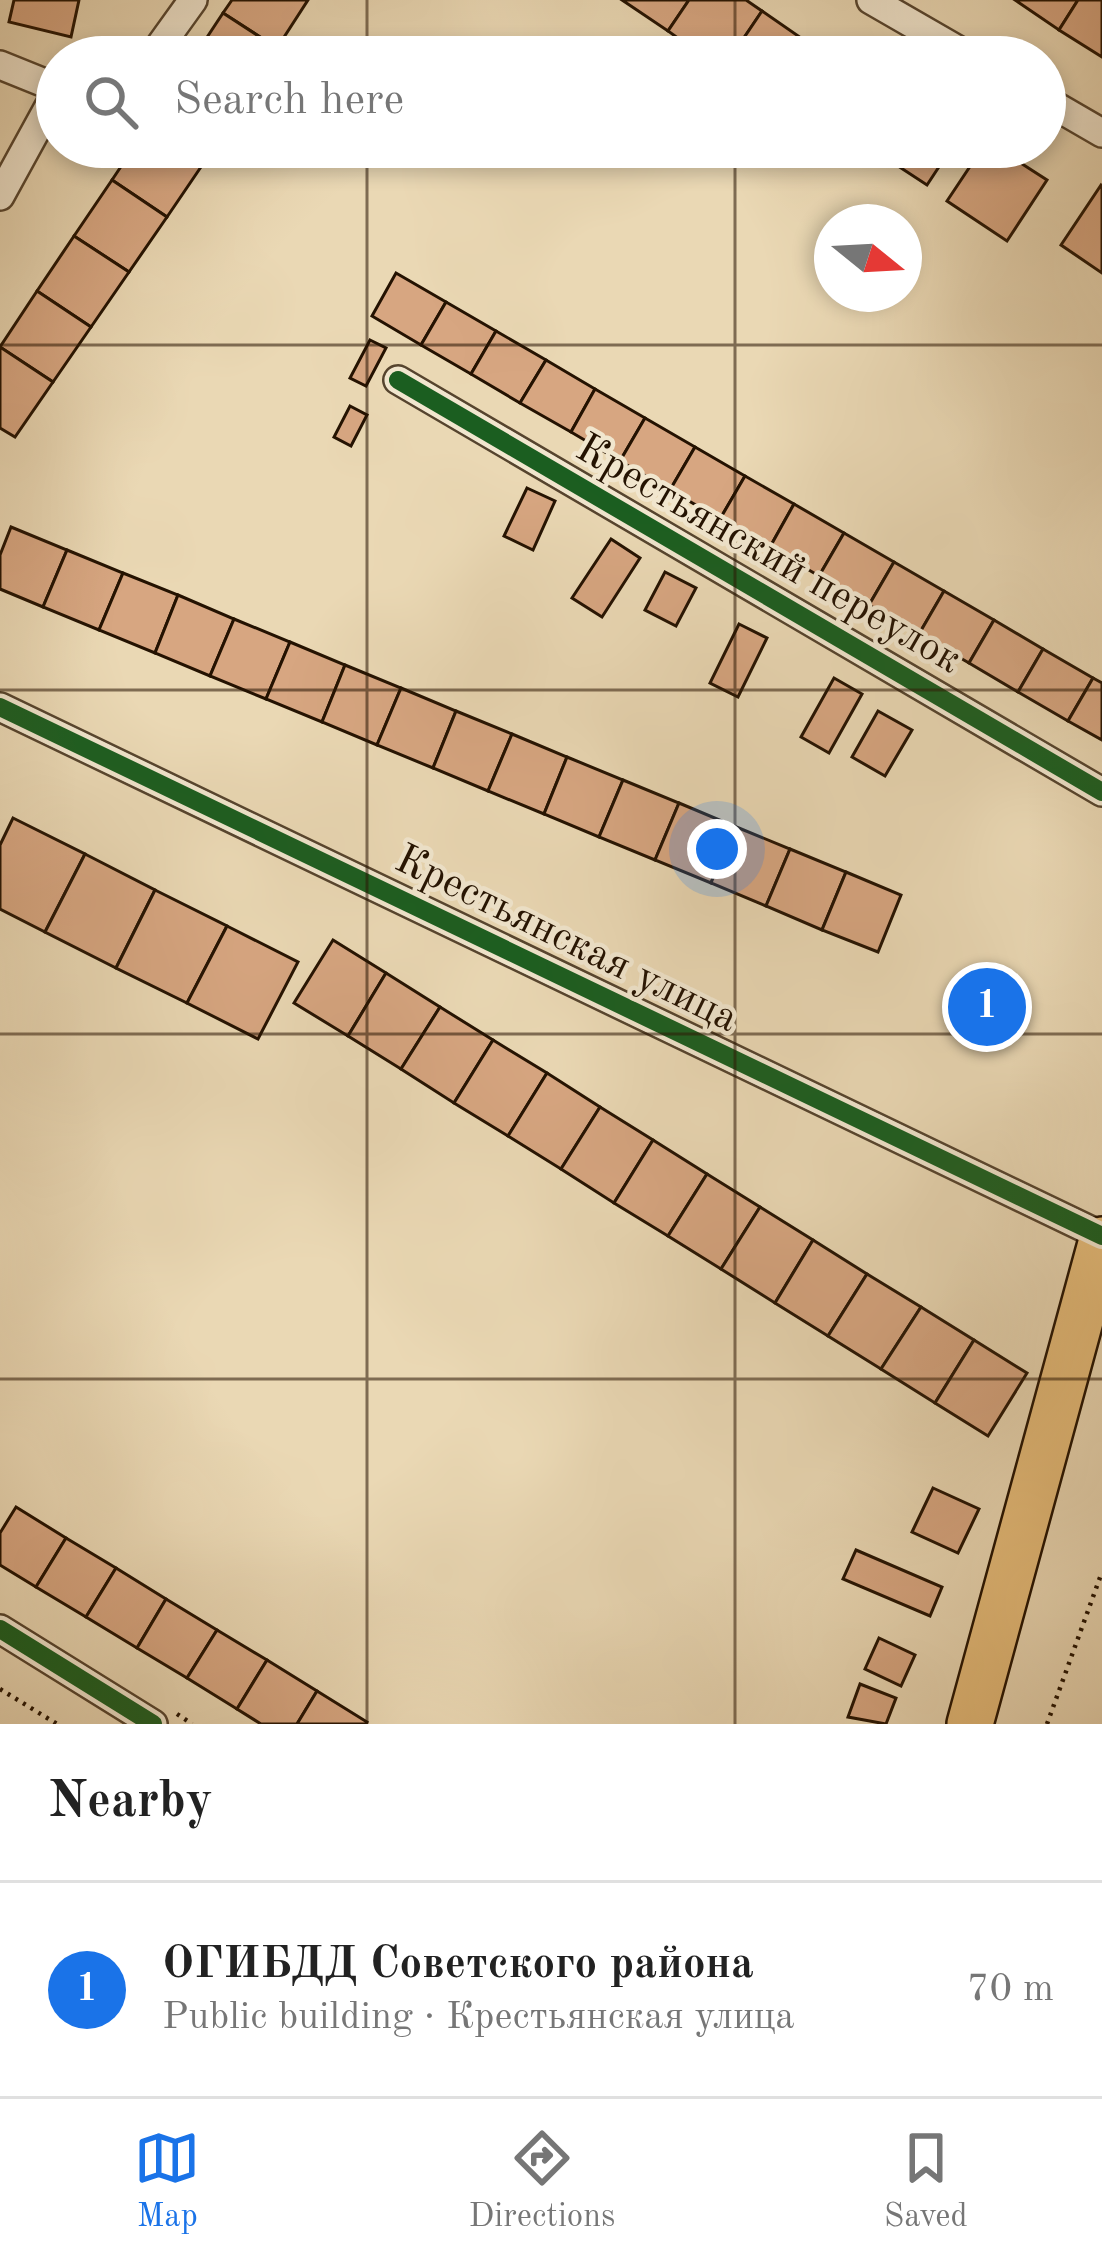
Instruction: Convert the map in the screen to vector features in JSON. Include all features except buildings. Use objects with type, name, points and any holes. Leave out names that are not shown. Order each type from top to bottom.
[{"type":"main road","points":[[970,1724],[1102,1238]]},
{"type":"street","points":[[167,36],[193,0]]},
{"type":"street","points":[[871,0],[934,36]]},
{"type":"street","points":[[0,65],[36,81]]},
{"type":"street","points":[[1066,112],[1102,133]]},
{"type":"street","points":[[0,196],[36,129]]},
{"type":"street","name":"Крестьянский переулок","points":[[398,380],[1102,792]]},
{"type":"street","name":"Крестьянская улица","points":[[0,707],[1102,1238]]},
{"type":"street","points":[[0,1629],[152,1724]]},
{"type":"path","points":[[1047,1724],[1102,1572]]},
{"type":"path","points":[[0,1690],[56,1724]]},
{"type":"cycle path","points":[[398,380],[1102,792]]},
{"type":"cycle path","points":[[0,707],[1102,1236]]},
{"type":"cycle path","points":[[0,1629],[153,1724]]},
{"type":"place","name":"ОГИБДД Советского района","points":[[987,1007]]}]
